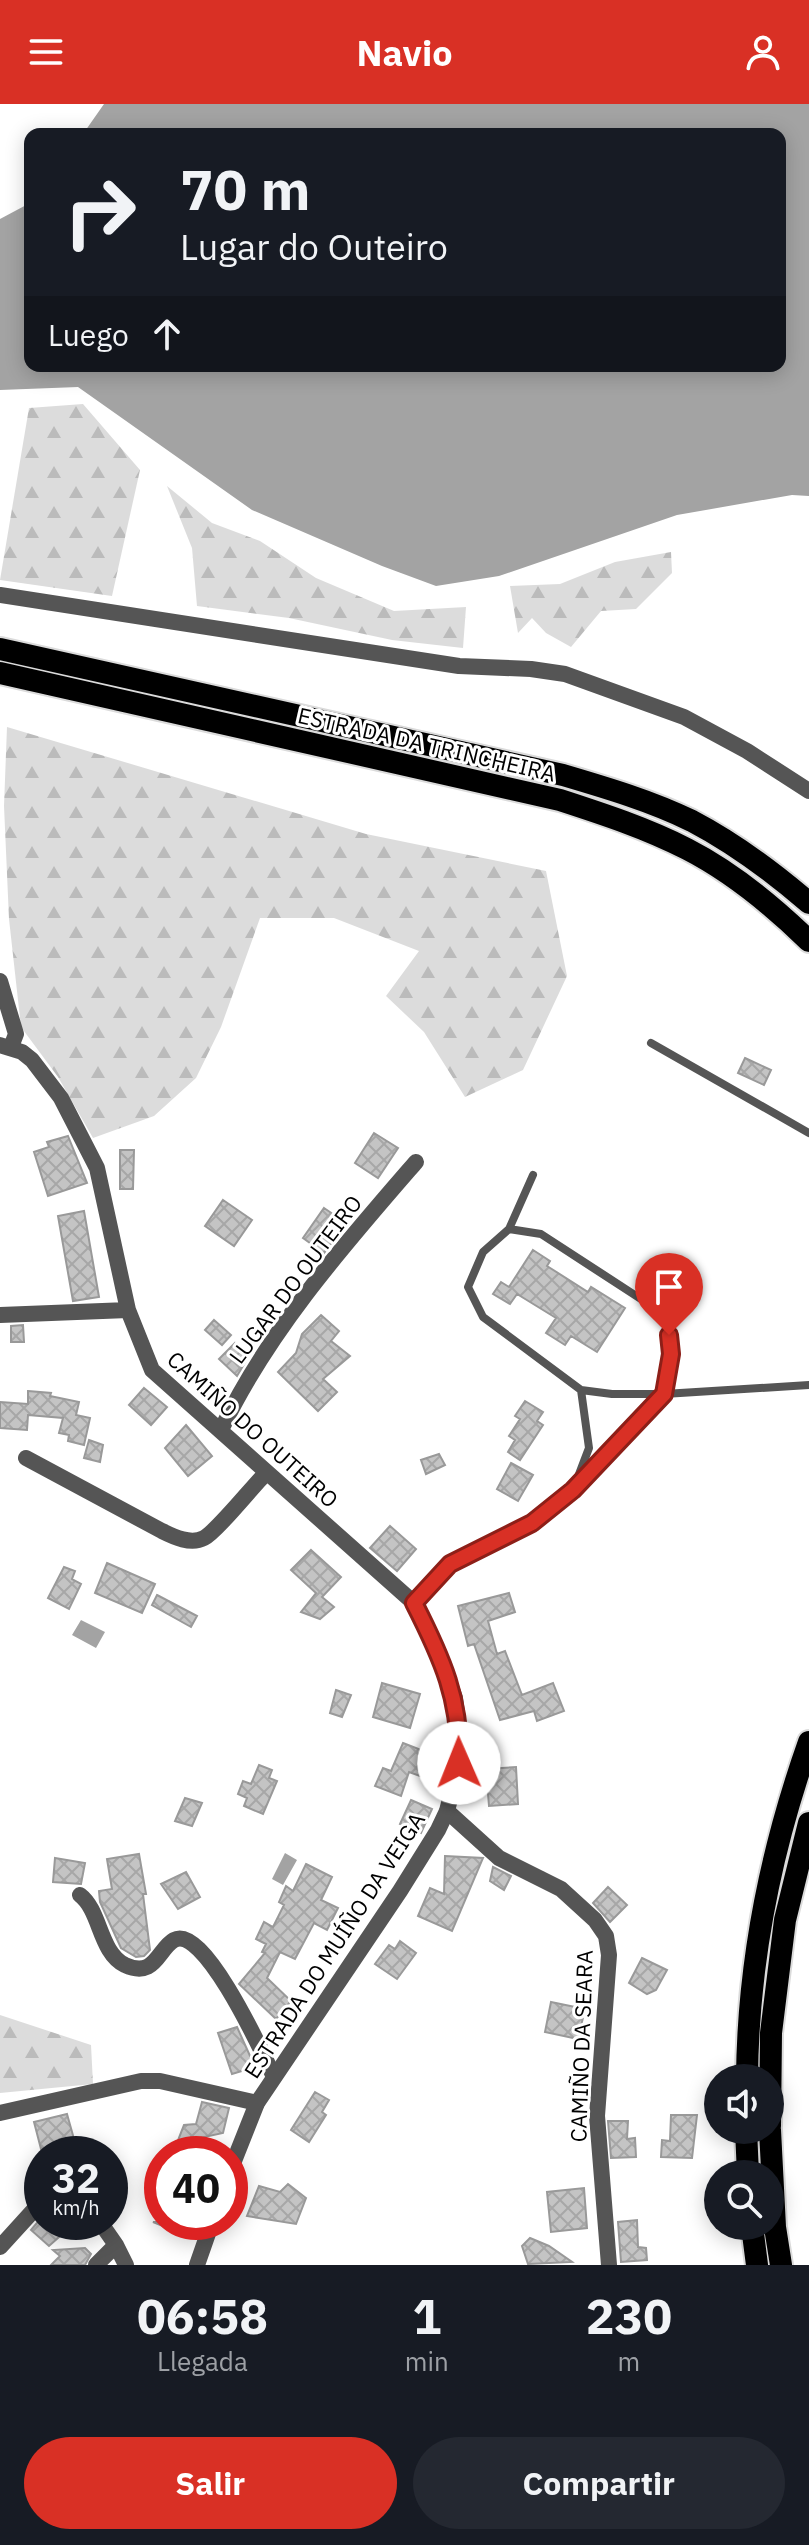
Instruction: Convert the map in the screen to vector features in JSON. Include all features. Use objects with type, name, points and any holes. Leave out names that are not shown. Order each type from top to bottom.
[{"type":"highway","name":"ESTRADA DA TRINCHEIRA","points":[[0,649],[563,775],[624,793],[692,821],[747,854],[809,903]]},
{"type":"highway","name":"ESTRADA DA TRINCHEIRA","points":[[0,673],[560,800],[625,822],[688,849],[741,882],[809,941]]},
{"type":"highway","points":[[747,2064],[747,2037],[761,1917],[793,1786],[809,1742]]},
{"type":"highway","points":[[771,2064],[771,2033],[785,1920],[809,1823]]},
{"type":"highway","points":[[771,2144],[775,2227],[781,2265]]},
{"type":"highway","points":[[754,2240],[757,2265]]},
{"type":"street","points":[[0,595],[459,666],[531,669],[565,674],[684,717],[747,751],[809,791]]},
{"type":"street","points":[[0,981],[16,1034],[6,1046]]},
{"type":"street","name":"CAMIÑO DO OUTEIRO","points":[[6,1046],[32,1060],[61,1098],[97,1168],[128,1310],[152,1370],[414,1603]]},
{"type":"street","name":"LUGAR DO OUTEIRO","points":[[221,1430],[260,1357],[416,1162]]},
{"type":"street","points":[[0,1315],[128,1310]]},
{"type":"street","points":[[26,1458],[162,1531],[189,1540],[205,1538],[266,1473]]},
{"type":"street","points":[[414,1603],[450,1564],[532,1523],[573,1490]]},
{"type":"street","name":"ESTRADA DO MUÍÑO DA VEIGA","points":[[244,2136],[257,2103],[400,1891],[447,1811],[459,1763],[460,1735],[455,1698],[439,1653],[414,1603]]},
{"type":"street","name":"CAMIÑO DA SEARA","points":[[447,1811],[499,1858],[561,1889],[595,1920],[606,1936],[609,1955],[597,2116],[609,2265]]},
{"type":"street","points":[[80,1895],[89,1902],[113,1954],[124,1965],[139,1968],[153,1964],[172,1941],[180,1938],[202,1952],[224,1982],[274,2077]]},
{"type":"street","points":[[0,2113],[141,2081],[160,2081],[257,2103]]},
{"type":"street","points":[[0,2247],[24,2221]]},
{"type":"street","points":[[113,2240],[126,2265]]},
{"type":"street","points":[[197,2265],[206,2240]]},
{"type":"street","points":[[96,2265],[116,2245]]},
{"type":"lane","points":[[651,1043],[809,1133]]},
{"type":"lane","points":[[533,1175],[509,1229],[483,1252],[468,1287],[483,1317],[581,1390],[612,1394],[664,1394],[809,1385]]},
{"type":"lane","points":[[509,1229],[541,1234],[667,1316],[671,1354],[664,1394],[573,1490]]},
{"type":"lane","points":[[573,1490],[589,1448],[581,1390]]},
{"type":"green space","points":[[83,404],[140,470],[112,596],[0,580],[29,408]]},
{"type":"green space","points":[[167,486],[212,523],[260,541],[316,578],[394,611],[466,607],[463,648],[392,640],[289,618],[197,606],[192,548]]},
{"type":"green space","points":[[671,552],[672,573],[636,609],[601,611],[571,647],[546,633],[532,618],[518,633],[510,586],[560,584],[615,562]]},
{"type":"green space","points":[[7,727],[366,834],[546,871],[567,976],[523,1070],[465,1097],[424,1032],[386,996],[419,951],[334,918],[260,918],[221,1027],[196,1078],[154,1116],[93,1138],[58,1077],[21,1027],[9,919],[4,806]]},
{"type":"green space","points":[[0,2015],[91,2045],[93,2084],[0,2093]]},
{"type":"shaded area","points":[[104,104],[809,104],[809,496],[792,495],[677,515],[499,576],[436,586],[252,510],[78,387],[0,390],[0,219],[24,206],[24,372],[786,372],[786,128],[87,128]]},
{"type":"shaded area","points":[[81,1620],[105,1632],[96,1648],[72,1635]]},
{"type":"shaded area","points":[[285,1853],[297,1860],[283,1885],[272,1879]]},
{"type":"building","points":[[745,1058],[771,1070],[764,1085],[738,1073]]},
{"type":"building","points":[[374,1133],[398,1148],[378,1178],[355,1163]]},
{"type":"building","points":[[68,1136],[87,1183],[48,1196],[34,1152],[49,1147],[47,1142]]},
{"type":"building","points":[[120,1150],[134,1150],[133,1189],[120,1189]]},
{"type":"building","points":[[223,1200],[252,1220],[234,1246],[205,1226]]},
{"type":"building","points":[[324,1208],[346,1223],[324,1253],[303,1238]]},
{"type":"building","points":[[84,1211],[99,1297],[73,1301],[58,1216]]},
{"type":"building","points":[[533,1250],[550,1261],[547,1266],[588,1292],[591,1287],[625,1308],[597,1352],[571,1336],[565,1345],[546,1333],[556,1318],[517,1294],[510,1304],[493,1294],[501,1282],[509,1287]]},
{"type":"building","points":[[321,1315],[339,1331],[331,1341],[350,1356],[323,1379],[337,1392],[318,1411],[278,1372],[296,1353],[302,1334]]},
{"type":"building","points":[[214,1320],[231,1335],[222,1345],[205,1330]]},
{"type":"building","points":[[23,1325],[24,1342],[11,1342],[11,1326]]},
{"type":"building","points":[[235,1343],[249,1356],[237,1376],[219,1359]]},
{"type":"building","points":[[144,1388],[167,1407],[151,1425],[129,1405]]},
{"type":"building","points":[[28,1391],[51,1393],[50,1396],[79,1402],[76,1415],[90,1418],[84,1445],[68,1441],[69,1435],[59,1433],[63,1418],[28,1415],[27,1430],[0,1428],[0,1402],[28,1404]]},
{"type":"building","points":[[525,1401],[543,1412],[537,1421],[543,1425],[520,1460],[508,1452],[515,1440],[509,1436],[520,1419],[515,1416]]},
{"type":"building","points":[[186,1425],[212,1456],[188,1476],[165,1448]]},
{"type":"building","points":[[89,1440],[103,1445],[100,1462],[84,1458]]},
{"type":"building","points":[[439,1454],[445,1465],[426,1474],[421,1460]]},
{"type":"building","points":[[511,1463],[533,1475],[518,1501],[497,1489]]},
{"type":"building","points":[[390,1526],[416,1549],[397,1571],[370,1548]]},
{"type":"building","points":[[311,1550],[341,1577],[322,1597],[334,1607],[320,1619],[301,1612],[316,1593],[291,1570]]},
{"type":"building","points":[[107,1563],[155,1584],[142,1613],[95,1593]]},
{"type":"building","points":[[64,1567],[75,1571],[72,1579],[81,1584],[69,1609],[48,1598]]},
{"type":"building","points":[[509,1593],[515,1612],[488,1621],[497,1654],[505,1651],[522,1695],[553,1683],[564,1711],[537,1721],[534,1711],[500,1720],[474,1644],[468,1646],[458,1606]]},
{"type":"building","points":[[157,1595],[197,1616],[191,1627],[152,1605]]},
{"type":"building","points":[[382,1683],[420,1694],[410,1728],[373,1717]]},
{"type":"building","points":[[336,1690],[351,1695],[342,1717],[330,1713]]},
{"type":"building","points":[[403,1743],[429,1753],[420,1776],[409,1772],[401,1796],[375,1786],[383,1768],[391,1771]]},
{"type":"building","points":[[259,1765],[272,1770],[269,1778],[277,1781],[263,1814],[244,1806],[247,1798],[238,1794],[243,1781],[251,1784]]},
{"type":"building","points":[[516,1767],[518,1804],[489,1806],[486,1769]]},
{"type":"building","points":[[185,1798],[202,1803],[192,1826],[175,1821]]},
{"type":"building","points":[[411,1800],[432,1809],[421,1833],[400,1824]]},
{"type":"building","points":[[139,1854],[146,1894],[143,1894],[150,1950],[144,1956],[136,1957],[121,1948],[100,1902],[99,1891],[112,1889],[107,1859]]},
{"type":"building","points":[[445,1856],[483,1858],[452,1931],[418,1916],[430,1888],[444,1894]]},
{"type":"building","points":[[55,1858],[85,1863],[81,1884],[53,1882]]},
{"type":"building","points":[[306,1864],[332,1877],[321,1900],[338,1908],[327,1930],[314,1923],[295,1959],[280,1952],[267,1978],[291,2001],[276,2019],[239,1984],[265,1953],[262,1952],[266,1944],[256,1939],[264,1922],[273,1927],[284,1905],[279,1902],[286,1886],[293,1891]]},
{"type":"building","points":[[493,1867],[511,1876],[504,1890],[490,1881]]},
{"type":"building","points":[[186,1872],[200,1897],[178,1909],[161,1884]]},
{"type":"building","points":[[608,1887],[627,1905],[610,1922],[593,1903]]},
{"type":"building","points":[[400,1941],[416,1953],[397,1979],[375,1964],[389,1945],[395,1949]]},
{"type":"building","points":[[642,1958],[667,1970],[656,1990],[647,1994],[629,1983]]},
{"type":"building","points":[[551,2002],[585,2009],[578,2039],[545,2032]]},
{"type":"building","points":[[237,2027],[255,2067],[232,2074],[218,2033]]},
{"type":"building","points":[[315,2092],[329,2100],[322,2112],[326,2115],[309,2142],[291,2130]]},
{"type":"building","points":[[202,2102],[229,2108],[223,2133],[180,2136],[184,2125],[196,2124]]},
{"type":"building","points":[[67,2114],[73,2136],[38,2136],[34,2122]]},
{"type":"building","points":[[671,2115],[697,2115],[692,2158],[661,2157],[662,2140],[670,2141]]},
{"type":"building","points":[[608,2121],[628,2121],[627,2139],[635,2138],[636,2157],[611,2158]]},
{"type":"building","points":[[288,2184],[306,2198],[296,2224],[248,2216],[259,2186],[280,2192]]},
{"type":"building","points":[[584,2188],[587,2228],[551,2232],[547,2192]]},
{"type":"building","points":[[637,2220],[638,2247],[646,2248],[647,2260],[621,2262],[618,2222]]},
{"type":"building","points":[[530,2238],[549,2246],[572,2262],[528,2264],[522,2246]]},
{"type":"building","points":[[42,2240],[56,2240],[49,2246]]},
{"type":"building","points":[[85,2248],[91,2254],[85,2265],[51,2265],[60,2256],[53,2250]]},
{"type":"route","points":[[459,1763],[460,1735],[455,1698],[439,1653],[414,1603],[450,1564],[532,1523],[573,1490],[664,1394],[671,1354],[669,1335]]}]
